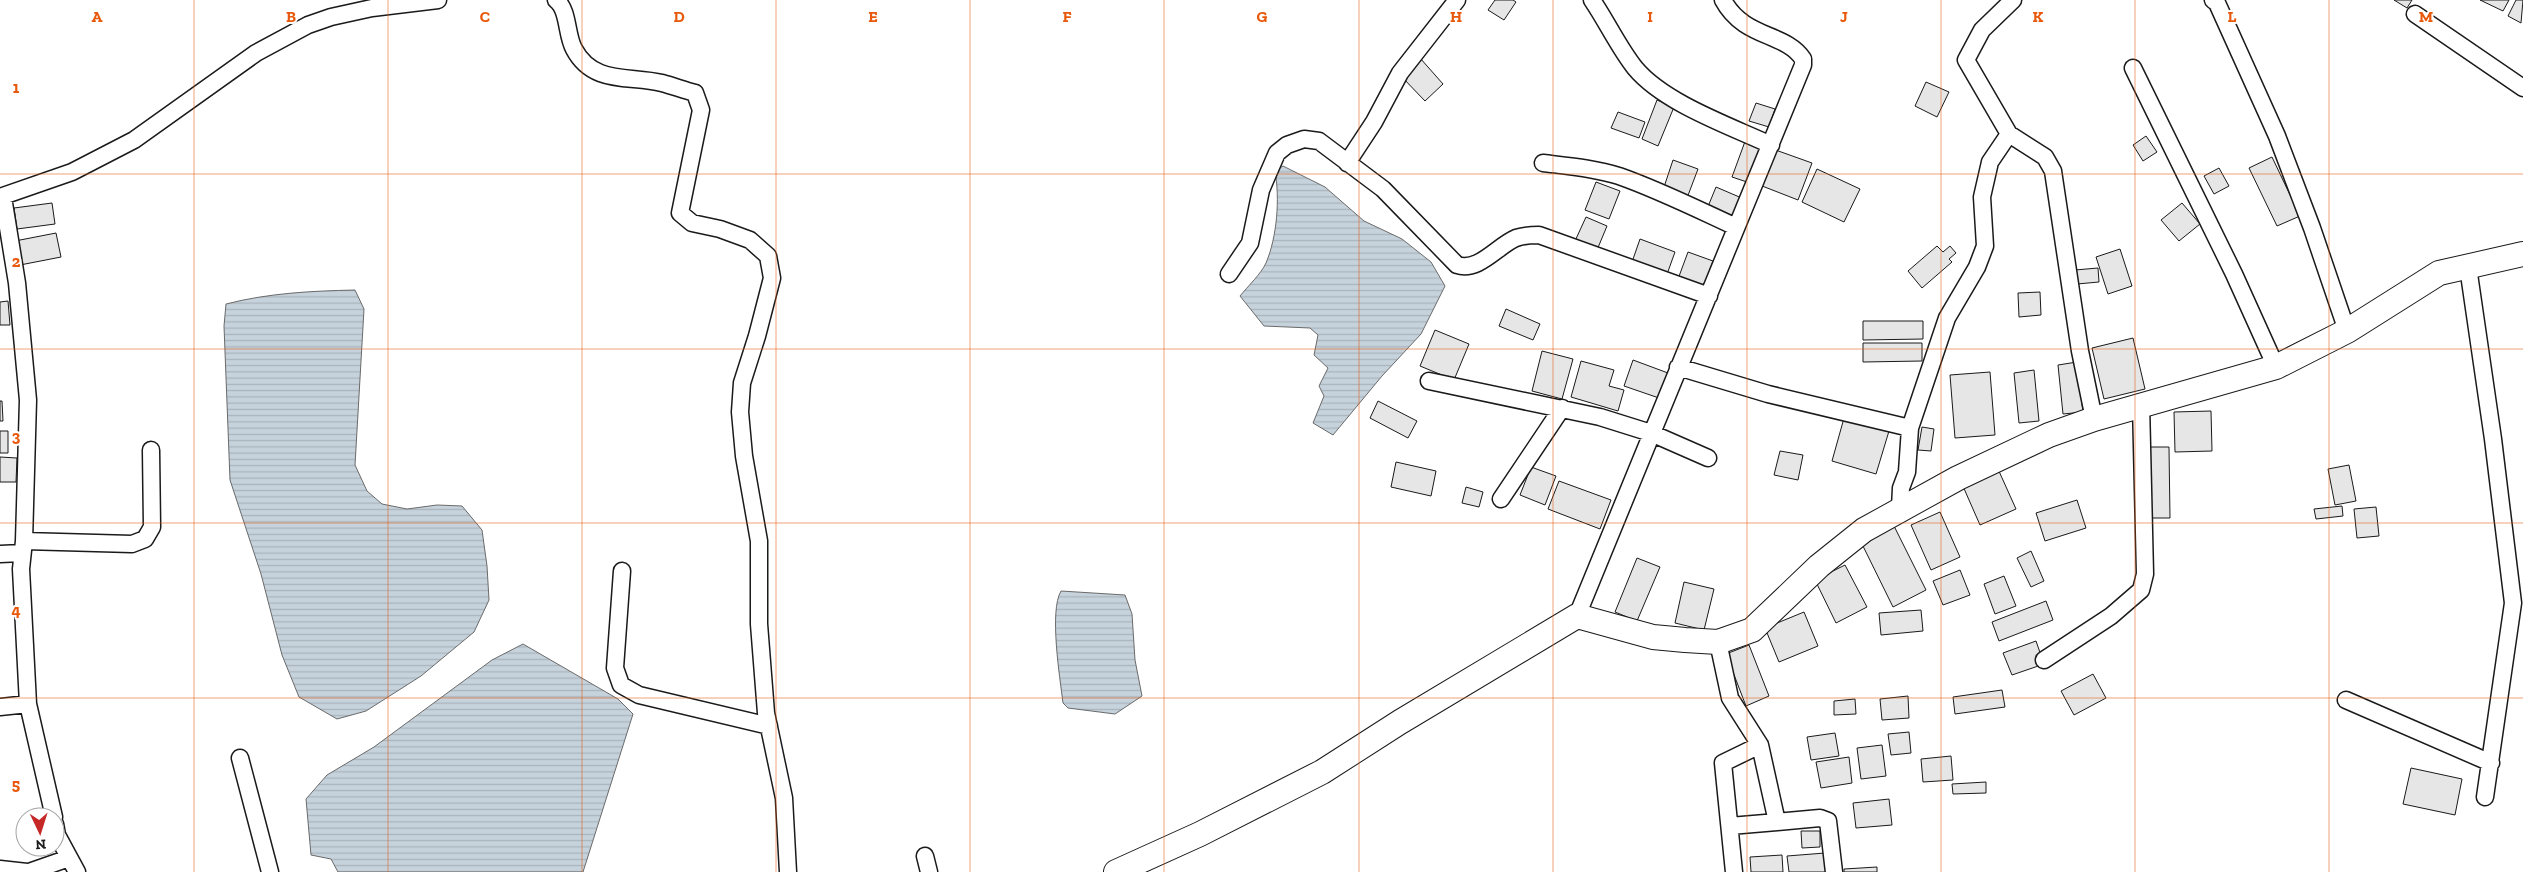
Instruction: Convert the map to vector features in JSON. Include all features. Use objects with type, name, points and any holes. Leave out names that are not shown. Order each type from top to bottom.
[{"type":"street","points":[[52,807],[28,704],[23,547],[28,400],[17,283],[2,197],[72,172],[134,140],[256,54],[308,26],[371,4],[438,0]]},
{"type":"street","points":[[556,0],[562,4],[571,44],[579,59],[591,70],[624,79],[661,83],[695,94],[701,110],[680,213],[692,223],[720,229],[750,240],[768,256],[772,278],[742,384],[740,412],[744,456],[759,542],[759,624],[769,726],[784,798],[788,872]]},
{"type":"street","points":[[1348,162],[1374,122],[1400,73],[1457,0]]},
{"type":"street","points":[[1592,0],[1635,67],[1650,83],[1671,98],[1771,145]]},
{"type":"street","points":[[1128,869],[1322,772],[1400,722],[1577,616],[1803,65],[1803,59],[1792,46],[1744,25],[1728,9],[1723,0]]},
{"type":"street","points":[[2013,0],[1982,30],[1966,60],[2009,134],[2045,157],[2053,170],[2080,351],[2094,418]]},
{"type":"street","points":[[2214,0],[2277,136],[2312,228],[2347,331]]},
{"type":"street","points":[[2415,14],[2523,88]]},
{"type":"street","points":[[2133,68],[2234,274],[2276,368]]},
{"type":"street","points":[[1900,508],[1901,488],[1907,472],[1910,428],[1947,318],[1977,266],[1986,246],[1982,197],[1990,162],[2009,134]]},
{"type":"street","points":[[1229,274],[1250,243],[1261,190],[1277,153],[1287,145],[1304,139],[1319,142],[1383,189],[1457,265],[1464,267],[1479,262],[1517,237],[1539,235],[1709,296]]},
{"type":"street","points":[[1543,163],[1588,168],[1618,176],[1679,200],[1736,227]]},
{"type":"street","points":[[1577,616],[1653,637],[1718,642],[1752,630],[1819,566],[1864,530],[1900,508],[1966,474],[2050,435],[2094,418],[2276,368],[2347,331],[2439,273],[2523,254]]},
{"type":"street","points":[[2468,267],[2518,606],[2485,797]]},
{"type":"street","points":[[1678,367],[1768,394],[1910,428]]},
{"type":"street","points":[[1429,381],[1600,417],[1651,433],[1708,458]]},
{"type":"street","points":[[2044,660],[2111,616],[2140,590],[2145,574],[2141,404]]},
{"type":"street","points":[[1500,499],[1562,408]]},
{"type":"street","points":[[0,554],[23,547],[132,544],[145,539],[152,527],[151,450]]},
{"type":"street","points":[[622,571],[615,668],[620,684],[639,695],[769,726]]},
{"type":"street","points":[[1718,642],[1730,698],[1760,745],[1777,822]]},
{"type":"street","points":[[2346,700],[2491,763]]},
{"type":"street","points":[[0,707],[28,704]]},
{"type":"street","points":[[1734,872],[1723,763],[1760,745]]},
{"type":"street","points":[[240,758],[270,872]]},
{"type":"street","points":[[1730,826],[1820,818],[1828,821],[1834,872]]},
{"type":"street","points":[[0,869],[28,872],[73,865],[65,850]]},
{"type":"street","points":[[925,856],[929,872]]},
{"type":"shaded area","points":[[1283,166],[1325,187],[1364,221],[1402,239],[1431,262],[1445,286],[1421,334],[1382,376],[1333,435],[1313,423],[1324,396],[1319,386],[1328,368],[1314,355],[1318,335],[1310,328],[1264,326],[1240,296],[1261,271],[1270,253],[1276,218],[1277,194],[1275,171]]},
{"type":"shaded area","points":[[355,290],[364,309],[355,465],[367,491],[382,504],[407,509],[437,505],[462,506],[482,530],[489,600],[474,632],[421,676],[366,711],[337,719],[299,697],[282,655],[261,574],[230,480],[224,326],[226,304],[290,293]]},
{"type":"shaded area","points":[[1061,591],[1125,595],[1132,614],[1135,660],[1142,696],[1115,714],[1068,708],[1063,703],[1056,629],[1056,613]]},
{"type":"shaded area","points":[[523,644],[618,699],[633,714],[583,872],[338,872],[331,859],[311,855],[306,799],[327,775],[374,747],[492,660]]},
{"type":"building","points":[[1495,0],[1513,0],[1516,2],[1504,20],[1488,10]]},
{"type":"building","points":[[2394,0],[2412,0],[2407,8]]},
{"type":"building","points":[[2480,0],[2509,0],[2503,11]]},
{"type":"building","points":[[2516,0],[2523,0],[2521,23],[2508,16]]},
{"type":"building","points":[[1420,58],[1443,84],[1425,101],[1401,76]]},
{"type":"building","points":[[1926,82],[1949,92],[1937,117],[1915,106]]},
{"type":"building","points":[[1657,100],[1674,107],[1658,146],[1642,139]]},
{"type":"building","points":[[1756,103],[1775,109],[1769,127],[1749,121]]},
{"type":"building","points":[[1618,112],[1645,122],[1639,138],[1611,128]]},
{"type":"building","points":[[1747,136],[1764,143],[1750,183],[1732,177]]},
{"type":"building","points":[[2146,136],[2157,152],[2143,161],[2133,145]]},
{"type":"building","points":[[1770,148],[1812,163],[1798,200],[1757,184]]},
{"type":"building","points":[[2272,157],[2300,216],[2277,226],[2249,168]]},
{"type":"building","points":[[1673,160],[1698,169],[1687,198],[1663,190]]},
{"type":"building","points":[[2219,168],[2229,186],[2214,194],[2204,176]]},
{"type":"building","points":[[1817,169],[1860,189],[1844,222],[1802,202]]},
{"type":"building","points":[[1596,182],[1620,191],[1609,219],[1585,210]]},
{"type":"building","points":[[1716,187],[1744,199],[1735,221],[1707,209]]},
{"type":"building","points":[[52,203],[55,224],[17,229],[14,208]]},
{"type":"building","points":[[2182,203],[2200,224],[2179,241],[2161,220]]},
{"type":"building","points":[[1586,217],[1607,226],[1597,250],[1575,241]]},
{"type":"building","points":[[56,233],[61,257],[20,265],[15,241]]},
{"type":"building","points":[[1640,239],[1675,252],[1666,277],[1631,265]]},
{"type":"building","points":[[1937,246],[1943,252],[1950,246],[1956,253],[1949,259],[1952,262],[1922,288],[1908,271]]},
{"type":"building","points":[[2120,249],[2132,286],[2108,294],[2096,257]]},
{"type":"building","points":[[1688,252],[1713,261],[1703,288],[1678,279]]},
{"type":"building","points":[[2098,268],[2099,282],[2077,284],[2075,270]]},
{"type":"building","points":[[2040,292],[2041,315],[2019,317],[2018,293]]},
{"type":"building","points":[[8,301],[10,325],[0,325],[0,302]]},
{"type":"building","points":[[1506,309],[1540,324],[1533,340],[1499,326]]},
{"type":"building","points":[[1863,321],[1923,321],[1923,339],[1863,340]]},
{"type":"building","points":[[1435,330],[1469,344],[1454,380],[1420,366]]},
{"type":"building","points":[[2133,338],[2145,389],[2104,399],[2092,348]]},
{"type":"building","points":[[1863,343],[1922,343],[1922,361],[1863,362]]},
{"type":"building","points":[[1542,351],[1573,359],[1562,399],[1532,391]]},
{"type":"building","points":[[1633,360],[1668,373],[1659,398],[1624,386]]},
{"type":"building","points":[[1581,361],[1614,370],[1609,386],[1624,390],[1618,411],[1571,397]]},
{"type":"building","points":[[2077,362],[2083,412],[2063,414],[2058,365]]},
{"type":"building","points":[[2034,370],[2039,421],[2019,423],[2014,373]]},
{"type":"building","points":[[1990,372],[1995,435],[1955,438],[1950,375]]},
{"type":"building","points":[[0,401],[2,401],[3,421],[0,421]]},
{"type":"building","points":[[1378,401],[1417,421],[1408,438],[1370,418]]},
{"type":"building","points":[[2211,411],[2212,451],[2175,452],[2174,412]]},
{"type":"building","points":[[1844,418],[1889,431],[1876,474],[1832,461]]},
{"type":"building","points":[[1922,427],[1934,429],[1931,451],[1918,450]]},
{"type":"building","points":[[0,431],[8,431],[8,453],[0,453]]},
{"type":"building","points":[[2148,447],[2169,447],[2170,518],[2149,518]]},
{"type":"building","points":[[1780,451],[1803,455],[1798,480],[1774,475]]},
{"type":"building","points":[[0,457],[17,458],[16,482],[0,482]]},
{"type":"building","points":[[1396,462],[1436,471],[1431,496],[1391,487]]},
{"type":"building","points":[[2349,465],[2356,501],[2335,505],[2328,469]]},
{"type":"building","points":[[1531,467],[1556,476],[1545,505],[1520,495]]},
{"type":"building","points":[[1998,469],[2016,509],[1980,525],[1962,484]]},
{"type":"building","points":[[1559,481],[1611,500],[1600,529],[1548,509]]},
{"type":"building","points":[[1466,487],[1483,492],[1479,507],[1462,503]]},
{"type":"building","points":[[2077,500],[2086,528],[2045,541],[2036,513]]},
{"type":"building","points":[[2342,506],[2343,516],[2316,519],[2314,509]]},
{"type":"building","points":[[2376,507],[2379,536],[2357,538],[2354,509]]},
{"type":"building","points":[[1940,512],[1960,557],[1931,570],[1911,525]]},
{"type":"building","points":[[1894,526],[1926,590],[1893,607],[1861,542]]},
{"type":"building","points":[[2031,551],[2044,581],[2031,587],[2017,558]]},
{"type":"building","points":[[1637,558],[1660,567],[1637,621],[1615,612]]},
{"type":"building","points":[[1845,565],[1867,607],[1836,623],[1815,580]]},
{"type":"building","points":[[1960,570],[1970,595],[1943,605],[1933,581]]},
{"type":"building","points":[[2004,576],[2016,606],[1995,614],[1984,584]]},
{"type":"building","points":[[1684,582],[1714,589],[1704,630],[1675,623]]},
{"type":"building","points":[[2046,601],[2053,620],[1999,641],[1992,622]]},
{"type":"building","points":[[1921,610],[1923,631],[1881,635],[1879,613]]},
{"type":"building","points":[[1804,612],[1818,646],[1779,662],[1765,628]]},
{"type":"building","points":[[2036,641],[2044,664],[2012,675],[2003,653]]},
{"type":"building","points":[[1749,645],[1769,696],[1746,706],[1726,654]]},
{"type":"building","points":[[2093,674],[2106,698],[2074,715],[2061,691]]},
{"type":"building","points":[[2002,690],[2005,707],[1955,714],[1953,697]]},
{"type":"building","points":[[1908,696],[1909,718],[1882,720],[1880,699]]},
{"type":"building","points":[[1855,699],[1856,714],[1834,715],[1834,701]]},
{"type":"building","points":[[1909,732],[1911,753],[1891,755],[1888,734]]},
{"type":"building","points":[[1835,733],[1839,756],[1811,760],[1807,737]]},
{"type":"building","points":[[1882,745],[1886,776],[1861,779],[1857,748]]},
{"type":"building","points":[[1951,756],[1953,780],[1923,782],[1921,759]]},
{"type":"building","points":[[1849,757],[1852,783],[1821,788],[1816,762]]},
{"type":"building","points":[[2411,768],[2462,779],[2455,815],[2403,804]]},
{"type":"building","points":[[1986,782],[1986,793],[1953,794],[1952,784]]},
{"type":"building","points":[[1889,799],[1892,825],[1856,828],[1853,803]]},
{"type":"building","points":[[1801,831],[1820,831],[1820,847],[1802,848]]},
{"type":"building","points":[[1825,853],[1827,872],[1789,872],[1787,856]]},
{"type":"building","points":[[1782,855],[1783,872],[1751,872],[1750,857]]},
{"type":"building","points":[[1877,867],[1877,872],[1844,872],[1844,869]]}]
